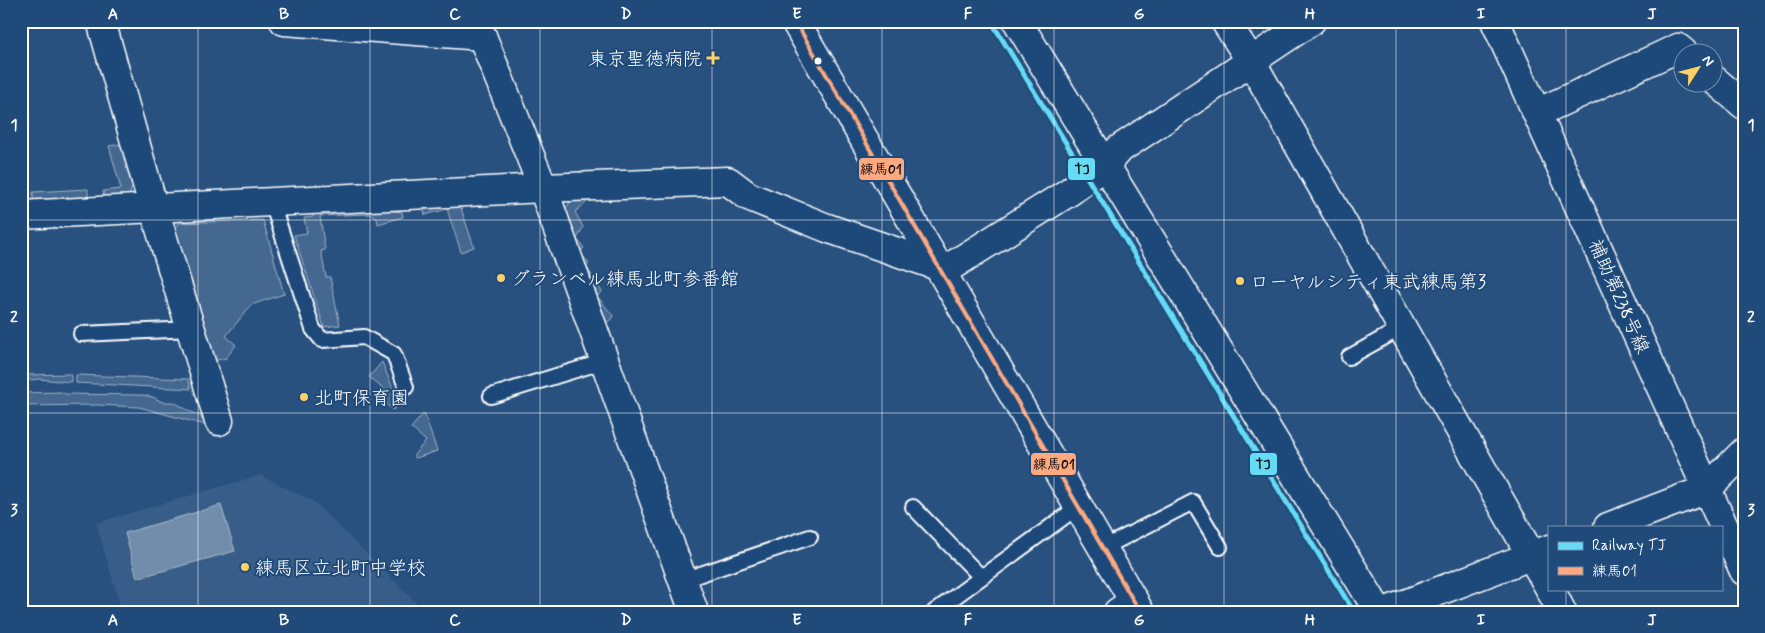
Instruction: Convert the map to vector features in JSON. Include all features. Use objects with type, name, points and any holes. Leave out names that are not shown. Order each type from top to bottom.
[{"type":"street","points":[[101,21],[154,209],[219,421]]},
{"type":"street","points":[[284,21],[475,28],[543,188],[694,612]]},
{"type":"street","points":[[795,21],[1079,506],[1103,548],[1131,608]]},
{"type":"street","points":[[1016,21],[1378,612]]},
{"type":"street","points":[[1226,21],[1251,61],[1403,327],[1540,552],[1548,584]]},
{"type":"street","points":[[940,269],[1069,192],[1104,166],[1118,150],[1311,21]]},
{"type":"street","name":"補助第238号線","points":[[1495,21],[1744,571]]},
{"type":"street","points":[[1537,114],[1672,51]]},
{"type":"street","points":[[1722,87],[1744,106]]},
{"type":"street","points":[[21,215],[543,188],[728,181],[748,196],[827,228],[940,269]]},
{"type":"street","points":[[1611,526],[1707,489],[1744,452]]},
{"type":"street","points":[[1384,612],[1540,552]]},
{"type":"street","points":[[1550,590],[1562,612]]},
{"type":"lane","points":[[272,202],[313,329],[322,340],[364,336],[394,354],[406,386]]},
{"type":"lane","points":[[1350,357],[1403,327]]},
{"type":"lane","points":[[81,334],[192,329]]},
{"type":"lane","points":[[491,396],[605,360]]},
{"type":"lane","points":[[1103,548],[1193,502],[1220,548]]},
{"type":"lane","points":[[934,612],[1079,506]]},
{"type":"lane","points":[[913,507],[981,577]]},
{"type":"lane","points":[[684,580],[810,537]]},
{"type":"shaded area","points":[[121,144],[133,184],[129,197],[104,197],[103,191],[121,189],[109,146]]},
{"type":"shaded area","points":[[88,189],[88,200],[33,203],[33,192]]},
{"type":"shaded area","points":[[586,199],[587,202],[575,212],[583,227],[577,239],[584,248],[580,252],[589,264],[586,266],[602,292],[597,296],[614,317],[604,325],[564,210],[572,200]]},
{"type":"shaded area","points":[[460,205],[474,247],[461,252],[447,209],[425,215],[424,210],[427,207]]},
{"type":"shaded area","points":[[376,209],[402,212],[403,217],[378,224],[377,218],[370,214],[320,216],[325,250],[321,251],[326,277],[330,277],[340,325],[324,327],[294,235],[307,233],[304,218],[313,217],[313,213]]},
{"type":"shaded area","points":[[263,220],[284,294],[251,305],[226,336],[236,345],[226,358],[213,361],[175,229],[179,223]]},
{"type":"shaded area","points":[[382,362],[399,403],[393,410],[381,400],[387,392],[369,377]]},
{"type":"shaded area","points":[[71,374],[71,382],[39,379],[21,381],[21,375]]},
{"type":"shaded area","points":[[76,375],[188,379],[191,389],[76,383]]},
{"type":"shaded area","points":[[61,392],[65,394],[142,395],[153,397],[162,402],[174,402],[200,415],[205,425],[139,407],[97,405],[21,406],[21,393]]},
{"type":"shaded area","points":[[424,413],[437,451],[416,458],[413,456],[426,441],[411,428]]},
{"type":"shaded area","name":"練馬区立北町中学校","points":[[260,475],[313,501],[426,612],[122,612],[96,523]]},
{"type":"shaded area","points":[[221,505],[235,551],[137,578],[125,533]]},
{"type":"rail line","name":"TJ","points":[[991,21],[1354,612]]},
{"type":"transit line","name":"練馬01","points":[[795,21],[1140,612]]},
{"type":"place","name":"東京聖徳病院","points":[[713,58]]},
{"type":"place","name":"グランベル練馬北町参番館","points":[[501,278]]},
{"type":"place","name":"ローヤルシティ東武練馬第3","points":[[1240,281]]},
{"type":"place","name":"北町保育園","points":[[304,397]]},
{"type":"place","name":"練馬区立北町中学校","points":[[245,567]]}]
